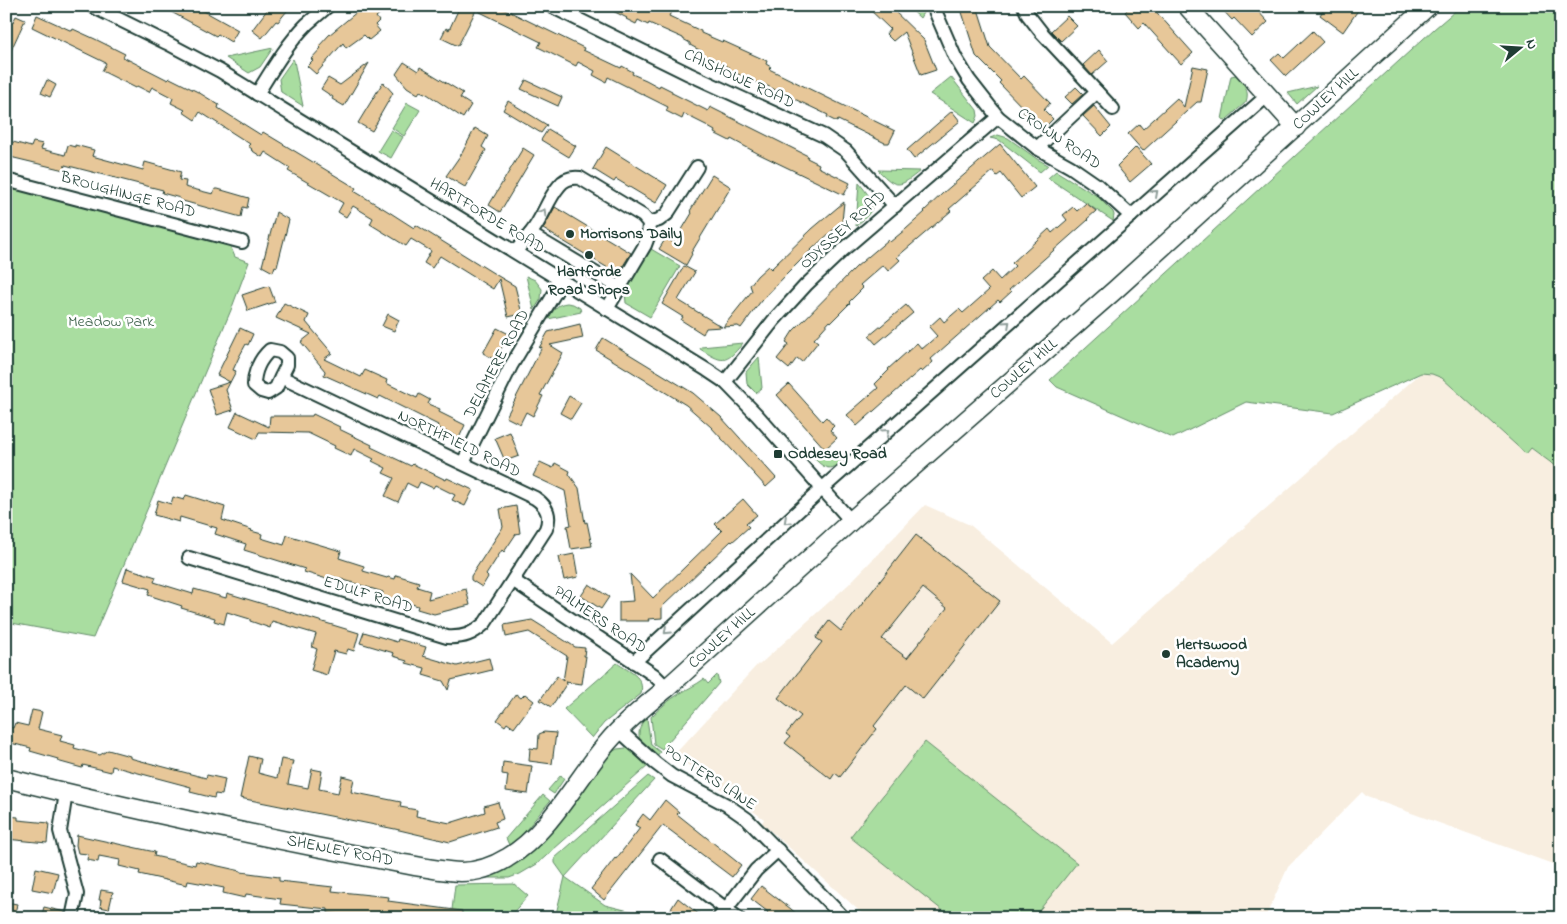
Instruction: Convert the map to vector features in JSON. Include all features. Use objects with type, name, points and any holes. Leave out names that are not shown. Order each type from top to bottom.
[{"type":"main road","points":[[1187,6],[1296,127]]},
{"type":"main road","name":"COWLEY HILL","points":[[620,731],[643,708],[851,521],[1114,290],[1428,6]]},
{"type":"main road","name":"SHENLEY ROAD","points":[[6,778],[280,840],[429,868],[462,872],[491,866],[521,849],[541,829],[608,741],[620,731]]},
{"type":"street","name":"HARTFORDE ROAD","points":[[92,6],[220,71],[725,382],[757,415],[851,521]]},
{"type":"street","points":[[257,94],[296,37],[328,6]]},
{"type":"street","name":"CAISHOWE ROAD","points":[[551,6],[689,74],[824,136],[846,151],[894,206]]},
{"type":"street","name":"CROWN ROAD","points":[[933,6],[955,58],[969,80],[998,117],[1037,148],[1098,185],[1131,216]]},
{"type":"street","points":[[1024,6],[1042,33],[1113,109]]},
{"type":"street","points":[[1037,148],[1097,92]]},
{"type":"street","points":[[634,662],[823,488],[1268,94]]},
{"type":"street","name":"ODYSSEY ROAD","points":[[725,382],[774,320],[806,285],[843,250],[998,117]]},
{"type":"street","points":[[649,223],[659,220],[667,214],[696,167]]},
{"type":"street","points":[[516,252],[523,240],[530,234],[559,186],[567,179],[573,177],[580,178],[643,216],[649,223],[648,237],[645,245],[608,309]]},
{"type":"street","name":"BROUGHINGE ROAD","points":[[6,180],[242,242]]},
{"type":"street","name":"HARTFORDE ROAD","points":[[530,234],[620,288]]},
{"type":"street","name":"DELAMERE ROAD","points":[[463,463],[511,366],[562,281]]},
{"type":"street","name":"NORTHFIELD ROAD","points":[[281,377],[542,502],[548,514],[546,529],[514,581]]},
{"type":"street","name":"EDULF ROAD","points":[[189,558],[447,637],[467,636],[477,630],[485,623],[514,581]]},
{"type":"street","name":"PALMERS ROAD","points":[[514,581],[654,675],[667,688]]},
{"type":"street","name":"POTTERS LANE","points":[[620,731],[672,776],[747,819],[844,918]]},
{"type":"street","points":[[66,793],[60,831],[77,894],[72,918]]},
{"type":"street","points":[[723,913],[756,870],[778,850]]},
{"type":"street","points":[[660,859],[723,913],[738,918]]},
{"type":"shaded area","name":"Hertswood Academy","points":[[1421,373],[1432,374],[1442,378],[1526,454],[1530,448],[1561,472],[1561,867],[1367,797],[1362,792],[1288,867],[1265,918],[867,918],[762,823],[764,819],[674,755],[758,664],[849,584],[925,505],[970,525],[1112,643]]},
{"type":"green space","points":[[907,6],[923,6],[924,11],[920,18]]},
{"type":"green space","points":[[1461,6],[1561,6],[1561,472],[1531,448],[1526,454],[1442,378],[1432,374],[1421,373],[1333,413],[1246,402],[1173,438],[1057,387],[1050,380],[1434,29]]},
{"type":"green space","points":[[273,48],[260,67],[249,73],[226,58]]},
{"type":"green space","points":[[293,59],[303,106],[281,92],[279,79]]},
{"type":"green space","points":[[1236,75],[1247,91],[1246,102],[1226,120],[1222,119],[1231,76]]},
{"type":"green space","points":[[951,77],[977,110],[978,116],[975,123],[930,94]]},
{"type":"green space","points":[[1317,86],[1297,104],[1288,93]]},
{"type":"green space","points":[[407,103],[420,110],[404,136],[392,128]]},
{"type":"green space","points":[[391,130],[403,137],[391,158],[378,151]]},
{"type":"green space","points":[[998,135],[1008,138],[1048,165],[1040,172],[999,140],[990,138]]},
{"type":"green space","points":[[878,170],[920,171],[899,184],[890,181]]},
{"type":"green space","points":[[1056,171],[1097,196],[1113,212],[1113,221],[1048,178]]},
{"type":"green space","points":[[859,183],[869,196],[872,206],[868,215],[856,226]]},
{"type":"green space","name":"Meadow Park","points":[[6,185],[229,243],[235,257],[249,262],[231,310],[93,638],[6,622]]},
{"type":"green space","points":[[651,249],[680,266],[650,317],[626,303],[625,292]]},
{"type":"green space","points":[[526,276],[535,280],[542,289],[541,299],[534,310]]},
{"type":"green space","points":[[567,303],[580,308],[581,312],[548,319],[558,306]]},
{"type":"green space","points":[[743,343],[732,355],[723,359],[714,357],[700,349],[701,347]]},
{"type":"green space","points":[[759,357],[762,388],[756,393],[747,384],[746,372]]},
{"type":"green space","points":[[813,455],[847,458],[837,466],[829,468],[821,465]]},
{"type":"green space","points":[[617,663],[635,675],[641,683],[641,694],[604,723],[592,738],[564,709]]},
{"type":"green space","points":[[717,675],[719,683],[662,749],[654,744],[651,717],[675,696],[704,679],[708,684]]},
{"type":"green space","points":[[645,717],[647,719],[651,745],[660,752],[656,757],[640,740],[639,730]]},
{"type":"green space","points":[[925,742],[1077,863],[1033,918],[952,918],[850,837]]},
{"type":"green space","points":[[626,748],[632,750],[649,765],[537,864],[509,878],[474,878],[499,870],[612,752],[617,749]]},
{"type":"green space","points":[[561,775],[564,779],[554,794],[548,790]]},
{"type":"green space","points":[[648,776],[654,780],[565,877],[555,863],[555,858]]},
{"type":"green space","points":[[543,795],[550,801],[521,836],[509,845],[506,838]]},
{"type":"green space","points":[[565,877],[605,905],[637,913],[646,918],[555,918]]},
{"type":"green space","points":[[514,884],[528,896],[508,918],[451,918],[455,885]]},
{"type":"building","points":[[160,6],[195,6],[238,30],[231,42]]},
{"type":"building","points":[[270,6],[291,6],[262,38],[252,30]]},
{"type":"building","points":[[364,6],[389,6],[376,17],[379,21],[375,25],[380,31],[369,40],[364,35],[346,48],[343,43],[316,74],[307,66],[321,48],[319,46],[329,35]]},
{"type":"building","points":[[460,6],[498,6],[584,48],[583,50],[621,68],[622,66],[633,72],[632,74],[672,91],[672,93],[708,111],[710,107],[808,156],[807,158],[819,164],[818,167],[850,183],[844,195],[731,139],[730,141],[714,133],[715,131],[708,126],[684,114],[682,119],[666,111],[668,107],[608,77],[606,82],[593,75],[595,71],[578,62],[576,66],[538,47],[541,42],[476,10],[458,46],[441,38],[446,28],[449,30]]},
{"type":"building","points":[[603,6],[664,6],[672,10],[669,16],[701,31],[701,33],[767,61],[766,64],[771,67],[769,69],[895,131],[889,143],[885,143],[838,120],[837,122],[827,117],[828,115],[763,84],[729,70],[730,68],[702,54],[703,52],[690,45],[683,38],[649,23],[648,25],[638,20],[636,24]]},
{"type":"building","points":[[866,6],[889,6],[924,40],[936,70],[921,75],[904,32],[893,41],[886,34],[890,29]]},
{"type":"building","points":[[960,6],[977,6],[990,47],[1021,79],[1024,76],[1050,103],[1044,110],[1053,119],[1043,129],[1033,119],[1031,121],[1023,112],[1025,110],[999,83],[1001,81],[976,56]]},
{"type":"building","points":[[1131,6],[1151,6],[1193,53],[1181,64],[1144,23],[1139,28],[1125,12]]},
{"type":"building","points":[[1219,6],[1253,6],[1268,22],[1252,37],[1234,18],[1232,20]]},
{"type":"building","points":[[1326,6],[1361,6],[1343,32],[1320,15]]},
{"type":"building","points":[[37,15],[95,39],[125,54],[123,57],[168,80],[170,78],[198,92],[219,105],[218,108],[261,135],[263,132],[356,188],[354,191],[414,228],[416,225],[515,286],[522,314],[508,317],[499,279],[493,289],[440,256],[432,268],[424,263],[431,251],[411,239],[406,246],[370,224],[373,218],[353,206],[346,217],[338,212],[343,203],[288,171],[290,168],[265,152],[262,157],[251,150],[248,146],[250,144],[200,112],[195,120],[183,112],[185,110],[171,103],[173,98],[152,87],[149,92],[137,86],[136,88],[102,71],[106,63],[32,27]]},
{"type":"building","points":[[16,16],[25,20],[6,61],[6,26],[9,20],[13,22]]},
{"type":"building","points":[[1067,16],[1077,26],[1061,41],[1051,31]]},
{"type":"building","points":[[1313,31],[1323,42],[1286,76],[1271,60],[1279,53],[1284,58]]},
{"type":"building","points":[[1099,50],[1108,61],[1092,75],[1083,65]]},
{"type":"building","points":[[404,62],[418,71],[420,67],[463,93],[460,98],[471,105],[463,118],[427,94],[420,91],[418,94],[407,87],[396,74]]},
{"type":"building","points":[[369,63],[344,106],[332,99],[333,97],[321,89],[328,78],[340,85]]},
{"type":"building","points":[[1193,66],[1208,69],[1201,102],[1197,102],[1143,151],[1128,134],[1139,124],[1143,129],[1177,98],[1184,107]]},
{"type":"building","points":[[47,80],[56,85],[50,97],[41,93]]},
{"type":"building","points":[[526,80],[562,97],[558,106],[521,89]]},
{"type":"building","points":[[383,82],[393,93],[372,131],[358,123]]},
{"type":"building","points":[[1076,87],[1083,94],[1072,104],[1065,97]]},
{"type":"building","points":[[508,101],[547,125],[541,133],[503,110]]},
{"type":"building","points":[[1094,106],[1111,127],[1102,136],[1083,116]]},
{"type":"building","points":[[952,111],[960,121],[914,159],[907,150]]},
{"type":"building","points":[[475,128],[488,136],[482,147],[486,150],[465,187],[446,176],[462,153]]},
{"type":"building","points":[[548,129],[576,146],[569,157],[541,140]]},
{"type":"building","points":[[6,140],[31,147],[33,142],[43,144],[41,149],[65,155],[68,145],[75,147],[75,145],[94,150],[92,156],[143,170],[145,162],[181,172],[179,180],[186,181],[185,187],[213,194],[215,189],[218,189],[249,198],[247,208],[243,207],[241,217],[179,200],[180,198],[162,193],[163,190],[65,165],[64,170],[6,156]]},
{"type":"building","points":[[1000,144],[1035,187],[1021,198],[1001,173],[997,176],[993,171],[949,209],[951,211],[897,257],[900,260],[888,271],[883,265],[860,285],[863,288],[814,339],[818,342],[802,362],[797,358],[789,369],[777,359],[789,344],[786,342],[793,331],[856,267],[888,240],[890,242],[906,229],[943,193]]},
{"type":"building","points":[[606,147],[667,185],[656,203],[616,179],[614,182],[593,169]]},
{"type":"building","points":[[1136,147],[1151,164],[1130,182],[1117,166]]},
{"type":"building","points":[[523,148],[534,155],[500,212],[489,205]]},
{"type":"building","points":[[712,175],[731,187],[691,253],[686,265],[659,249],[666,238],[674,243],[692,213],[690,211]]},
{"type":"building","points":[[844,202],[842,222],[812,249],[761,301],[741,328],[738,326],[723,327],[752,291],[750,285],[757,276],[768,266],[771,269],[812,229]]},
{"type":"building","points":[[1086,203],[1096,211],[1088,220],[1009,290],[1011,292],[1000,302],[998,300],[931,359],[933,362],[922,372],[920,370],[857,426],[847,415],[878,388],[875,384],[888,369],[917,343],[922,349],[937,336],[929,327],[940,317],[944,322],[959,309],[963,313],[989,290],[981,281],[992,271],[1000,280],[1015,266],[1012,263],[1049,229],[1052,233],[1067,220],[1063,215],[1073,207],[1077,211]]},
{"type":"building","points":[[555,207],[631,253],[618,274],[543,229]]},
{"type":"building","points":[[276,212],[289,220],[277,267],[275,266],[273,272],[262,266]]},
{"type":"building","points":[[684,266],[695,272],[678,300],[722,327],[706,328],[703,334],[681,320],[683,317],[662,304]]},
{"type":"building","points":[[269,286],[275,302],[248,311],[242,295]]},
{"type":"building","points":[[284,303],[309,315],[306,322],[332,353],[324,359],[361,377],[365,370],[387,380],[386,383],[417,398],[419,394],[430,400],[428,404],[440,409],[439,412],[465,425],[459,438],[437,427],[438,425],[380,396],[378,399],[324,375],[325,371],[301,342],[311,334],[276,318]]},
{"type":"building","points":[[906,305],[913,313],[876,344],[869,336]]},
{"type":"building","points":[[388,314],[399,320],[394,331],[382,326]]},
{"type":"building","points":[[580,324],[583,338],[550,345],[563,353],[540,395],[543,396],[533,416],[526,412],[520,424],[506,417],[548,332]]},
{"type":"building","points":[[240,328],[253,334],[239,357],[233,370],[236,371],[226,390],[233,410],[217,415],[208,389],[230,382],[217,375]]},
{"type":"building","points":[[497,328],[509,334],[495,360],[483,353]]},
{"type":"building","points":[[603,338],[693,393],[721,417],[776,478],[766,487],[711,427],[686,405],[596,350]]},
{"type":"building","points":[[789,384],[822,421],[826,417],[834,426],[830,430],[837,438],[825,449],[777,395]]},
{"type":"building","points":[[569,396],[581,403],[571,419],[560,413]]},
{"type":"building","points":[[237,412],[269,427],[270,416],[312,416],[313,414],[372,445],[371,447],[411,466],[413,464],[446,480],[447,478],[473,490],[465,506],[452,500],[455,495],[435,485],[433,488],[420,482],[417,488],[407,483],[398,502],[385,496],[394,478],[383,473],[386,468],[372,461],[374,459],[354,449],[351,456],[308,433],[259,432],[256,439],[230,427]]},
{"type":"building","points":[[510,432],[519,456],[505,461],[495,438]]},
{"type":"building","points":[[540,462],[553,468],[555,463],[570,471],[569,474],[579,488],[585,523],[587,522],[592,546],[571,549],[567,526],[571,525],[565,491],[533,476]]},
{"type":"building","points":[[186,495],[225,507],[222,520],[262,534],[261,538],[284,545],[287,535],[341,551],[339,558],[364,566],[363,571],[395,579],[396,575],[419,582],[417,587],[430,591],[428,599],[466,589],[470,605],[434,614],[417,609],[418,606],[393,598],[392,601],[382,598],[383,592],[331,576],[330,580],[304,572],[305,569],[244,550],[246,544],[215,534],[217,528],[180,517],[179,522],[154,515],[158,500],[171,504],[173,497],[184,500]]},
{"type":"building","points":[[743,499],[757,515],[746,524],[749,527],[731,541],[662,607],[662,618],[648,619],[649,621],[619,621],[619,602],[633,601],[630,574],[653,598],[722,531],[715,524]]},
{"type":"building","points":[[516,506],[520,533],[516,534],[504,552],[502,550],[486,575],[488,577],[482,587],[471,580],[471,576],[503,527],[500,509]]},
{"type":"building","points":[[916,535],[1000,601],[923,699],[906,685],[874,726],[877,729],[840,777],[835,773],[831,779],[785,743],[790,737],[786,734],[801,716],[778,698],[822,642],[816,638],[829,621],[841,631]],"holes":[[[923,588],[947,608],[907,658],[882,639]]]},
{"type":"building","points":[[574,554],[578,577],[564,580],[559,557]]},
{"type":"building","points":[[127,568],[156,577],[154,582],[193,594],[194,589],[226,598],[227,593],[359,633],[354,651],[348,649],[346,654],[334,651],[327,675],[311,670],[317,649],[312,647],[316,634],[272,621],[270,628],[227,612],[224,624],[214,621],[215,618],[181,608],[182,606],[148,595],[150,589],[123,581]]},
{"type":"building","points":[[589,584],[609,597],[601,609],[581,596]]},
{"type":"building","points":[[532,620],[575,647],[585,648],[584,656],[586,656],[582,684],[565,682],[567,683],[551,707],[540,700],[557,676],[563,681],[567,656],[529,632],[506,637],[504,625]]},
{"type":"building","points":[[364,632],[397,642],[398,639],[426,647],[423,656],[457,666],[489,658],[492,670],[451,680],[448,690],[443,681],[423,675],[425,668],[406,663],[407,661],[393,656],[394,653],[360,643]]},
{"type":"building","points":[[516,694],[521,698],[525,694],[534,701],[514,728],[507,723],[505,726],[497,720]]},
{"type":"building","points":[[32,710],[42,712],[38,729],[62,735],[60,741],[75,745],[74,748],[100,755],[108,750],[130,756],[130,758],[206,778],[207,775],[225,779],[222,795],[215,794],[214,798],[190,792],[191,787],[112,766],[111,772],[83,765],[82,768],[30,751],[31,748],[6,742],[6,726],[13,728],[15,723],[28,726]]},
{"type":"building","points":[[544,732],[556,733],[552,764],[529,761],[530,748],[538,749],[539,734]]},
{"type":"building","points":[[249,756],[261,759],[258,773],[277,778],[281,759],[293,761],[288,784],[308,788],[312,769],[322,771],[319,789],[338,793],[342,776],[354,779],[351,792],[401,802],[400,807],[417,810],[416,816],[450,823],[485,812],[484,806],[498,802],[503,819],[495,822],[497,827],[450,842],[240,798]]},
{"type":"building","points":[[503,762],[532,766],[528,794],[506,791],[508,775],[502,774]]},
{"type":"building","points":[[665,800],[679,812],[677,814],[741,865],[732,877],[663,825],[604,900],[591,889],[640,828],[635,825],[643,814],[650,820]]},
{"type":"building","points":[[6,816],[18,817],[18,820],[49,823],[47,843],[6,839]]},
{"type":"building","points":[[77,835],[155,852],[154,856],[195,865],[196,861],[241,872],[279,877],[279,881],[333,887],[332,891],[389,897],[388,901],[462,911],[462,918],[374,918],[351,916],[328,913],[328,909],[280,904],[281,899],[246,894],[245,898],[223,893],[224,888],[188,881],[187,885],[139,874],[140,871],[119,866],[120,860],[99,856],[98,862],[87,860],[88,854],[78,853],[76,845]]},
{"type":"building","points":[[36,868],[58,873],[53,893],[32,889]]},
{"type":"building","points":[[761,886],[801,918],[772,918],[768,912],[751,899]]},
{"type":"building","points":[[101,890],[113,892],[109,909],[100,907]]},
{"type":"building","points":[[678,898],[688,906],[704,918],[665,918]]},
{"type":"building","points":[[6,902],[17,904],[14,918],[6,918]]},
{"type":"building","points":[[44,907],[65,912],[64,918],[41,918]]},
{"type":"place","name":"Morrisons Daily","points":[[570,234]]},
{"type":"place","name":"Hartforde Road Shops","points":[[589,255]]},
{"type":"place","name":"Oddesey Road","points":[[778,454]]},
{"type":"place","name":"Hertswood Academy","points":[[1166,654]]}]
